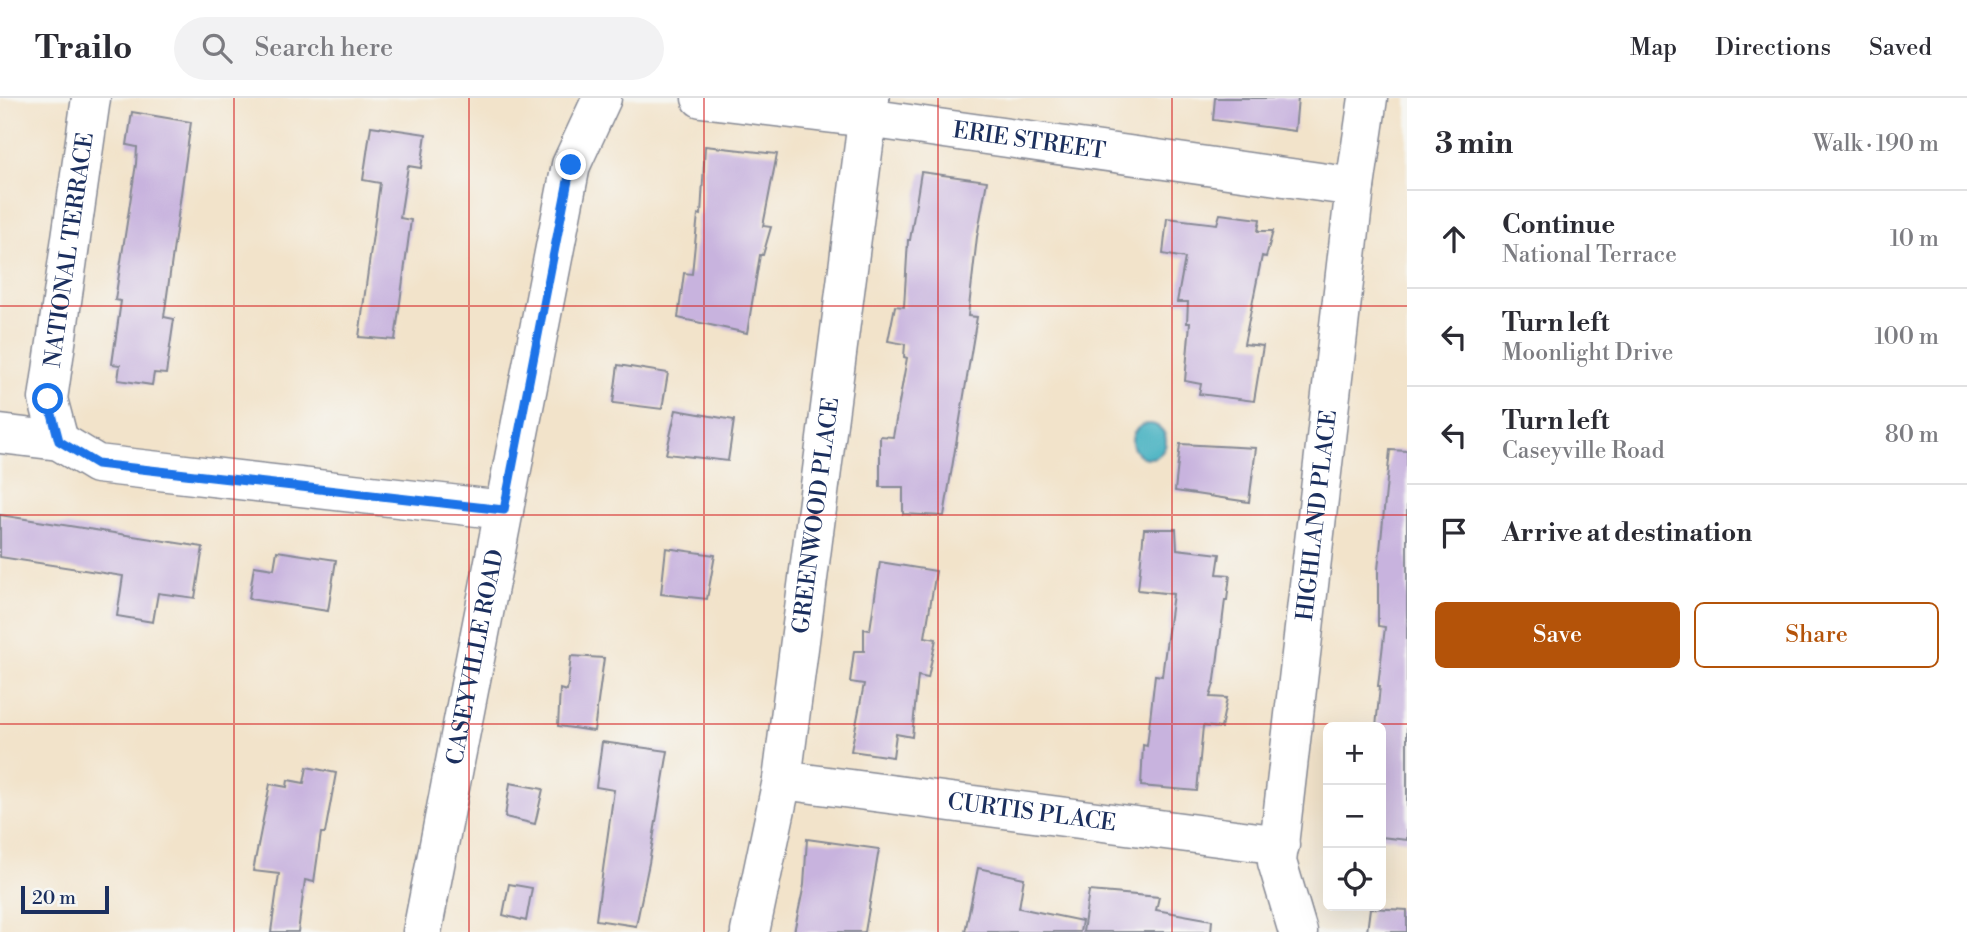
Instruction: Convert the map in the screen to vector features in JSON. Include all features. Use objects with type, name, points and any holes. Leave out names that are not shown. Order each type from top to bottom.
[{"type":"street","name":"NATIONAL TERRACE","points":[[59,441],[48,399],[91,98]]},
{"type":"street","name":"ERIE STREET","points":[[701,98],[869,108],[1355,187]]},
{"type":"street","name":"HIGHLAND PLACE","points":[[1298,932],[1277,862],[1355,187],[1368,98]]},
{"type":"street","name":"CASEYVILLE ROAD","points":[[422,932],[571,165],[598,99]]},
{"type":"street","name":"GREENWOOD PLACE","points":[[750,932],[782,779],[869,108]]},
{"type":"street","points":[[0,434],[59,441],[97,464],[504,510]]},
{"type":"street","name":"CURTIS PLACE","points":[[782,779],[1280,845]]},
{"type":"water","points":[[1149,424],[1161,429],[1166,441],[1161,453],[1149,458],[1137,453],[1132,441],[1137,429]]},
{"type":"building","points":[[1215,98],[1298,98],[1295,131],[1213,120]]},
{"type":"building","points":[[132,112],[191,122],[164,317],[174,319],[166,374],[154,373],[152,385],[118,380],[120,365],[112,364],[121,301],[115,300],[136,164],[137,147],[127,145]]},
{"type":"building","points":[[371,126],[426,134],[421,168],[408,166],[400,218],[411,220],[395,340],[359,337],[380,183],[363,180]]},
{"type":"building","points":[[705,146],[777,154],[763,226],[771,227],[763,255],[760,255],[747,333],[678,318],[684,273],[692,274],[698,214],[701,215]]},
{"type":"building","points":[[921,172],[987,181],[968,316],[977,317],[944,516],[903,514],[903,487],[880,487],[880,436],[893,437],[907,358],[904,357],[905,344],[888,341],[895,306],[904,307],[908,240]]},
{"type":"building","points":[[1220,214],[1260,219],[1258,231],[1273,231],[1266,257],[1262,256],[1244,344],[1263,346],[1254,401],[1199,394],[1201,384],[1185,381],[1190,323],[1187,323],[1188,302],[1177,302],[1185,258],[1163,254],[1167,218],[1217,224]]},
{"type":"building","points":[[618,365],[668,373],[662,409],[613,403]]},
{"type":"building","points":[[676,410],[734,420],[728,461],[666,454]]},
{"type":"building","points":[[1180,444],[1256,448],[1249,502],[1175,491]]},
{"type":"building","points":[[1390,450],[1407,451],[1407,840],[1386,838],[1386,722],[1376,722],[1385,627],[1378,626],[1378,570]]},
{"type":"building","points":[[0,515],[203,547],[195,598],[158,593],[153,622],[117,616],[123,576],[0,557]]},
{"type":"building","points":[[1144,529],[1176,529],[1177,549],[1220,554],[1217,574],[1230,575],[1215,680],[1210,697],[1227,698],[1221,728],[1203,726],[1197,791],[1141,786],[1143,745],[1147,746],[1155,675],[1162,676],[1173,594],[1138,590]]},
{"type":"building","points":[[666,548],[715,555],[707,599],[661,594]]},
{"type":"building","points":[[277,551],[336,560],[328,611],[249,599],[254,566],[274,569]]},
{"type":"building","points":[[880,562],[936,571],[925,637],[936,639],[928,678],[918,676],[912,737],[896,734],[893,757],[851,751],[864,684],[850,682],[854,651],[864,651],[864,629],[870,630]]},
{"type":"building","points":[[571,656],[604,658],[594,731],[558,726],[560,689],[567,691]]},
{"type":"building","points":[[602,742],[668,751],[636,926],[596,920],[614,790],[596,787]]},
{"type":"building","points":[[307,767],[336,773],[325,833],[321,833],[314,882],[305,880],[298,932],[271,932],[279,874],[253,871],[270,784],[287,787],[288,780],[304,783]]},
{"type":"building","points":[[510,783],[543,789],[535,824],[505,817]]},
{"type":"building","points":[[807,839],[879,849],[865,932],[794,932],[804,885]]},
{"type":"building","points":[[978,868],[1024,878],[1019,908],[1082,921],[1080,932],[965,932]]},
{"type":"building","points":[[509,884],[532,888],[526,921],[503,915]]},
{"type":"building","points":[[1089,891],[1159,897],[1156,910],[1212,920],[1211,932],[1083,932]]},
{"type":"building","points":[[1407,910],[1407,932],[1367,932],[1370,911]]},
{"type":"route","points":[[48,399],[59,441],[97,464],[504,510],[571,165]]}]
